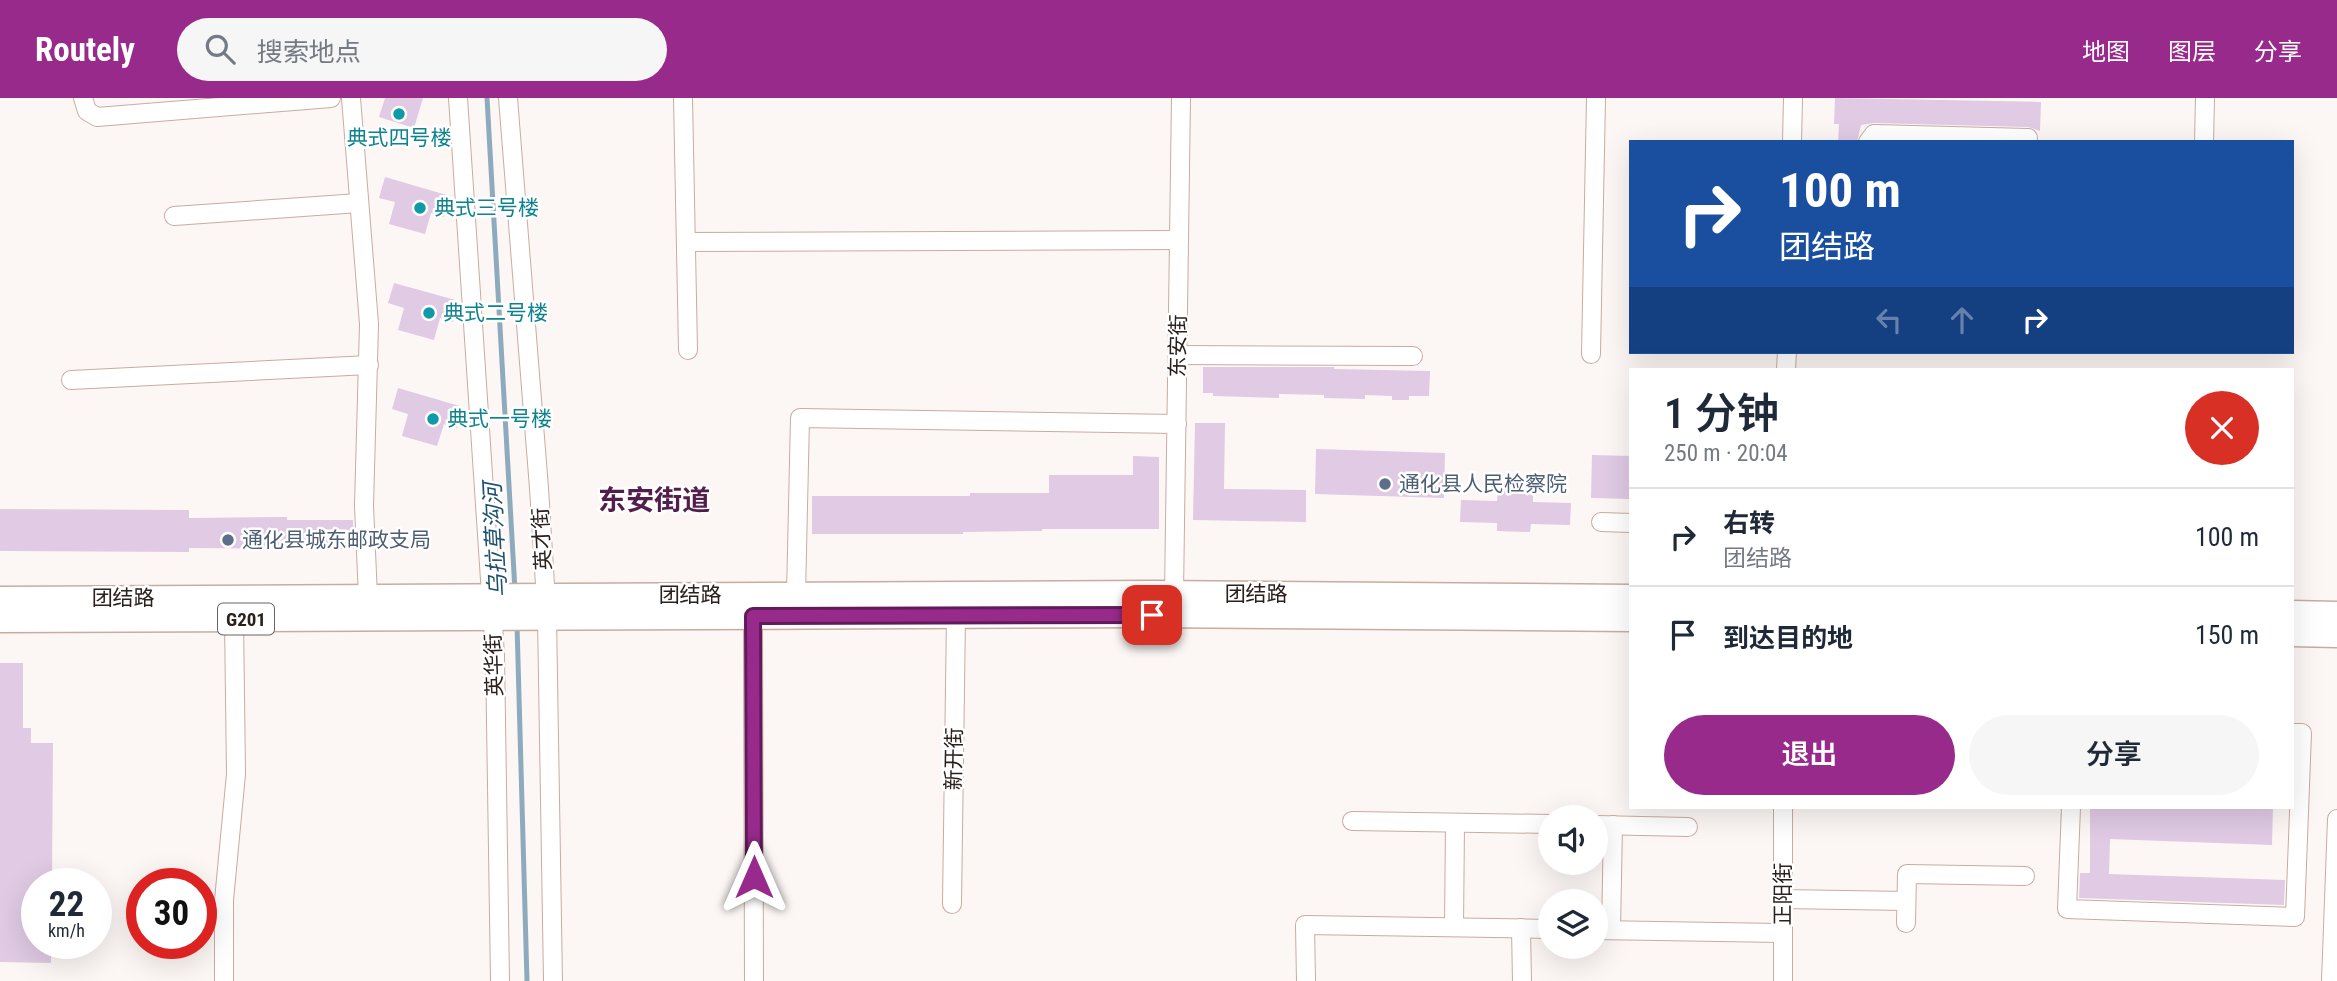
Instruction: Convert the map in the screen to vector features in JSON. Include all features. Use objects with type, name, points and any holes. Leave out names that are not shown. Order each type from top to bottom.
[{"type":"highway","name":"团结路","points":[[546,607],[796,595],[1629,597]]},
{"type":"highway","name":"团结路","points":[[0,599],[368,597],[492,607]]},
{"type":"highway","name":"团结路","points":[[0,620],[234,619],[492,607],[753,616],[1629,619]]},
{"type":"highway","points":[[2294,613],[2337,614]]},
{"type":"highway","points":[[2294,634],[2337,635]]},
{"type":"street","points":[[83,98],[87,111],[97,117],[331,98]]},
{"type":"street","points":[[351,98],[369,324],[365,506],[368,597]]},
{"type":"street","name":"英华街","points":[[458,98],[492,607],[500,981]]},
{"type":"street","name":"英才街","points":[[508,98],[540,488],[546,607],[554,981]]},
{"type":"street","points":[[683,98],[688,349]]},
{"type":"street","name":"东安街","points":[[1174,594],[1181,98]]},
{"type":"street","points":[[1591,354],[1596,98]]},
{"type":"street","points":[[1792,140],[1793,98]]},
{"type":"street","points":[[2204,140],[2206,98]]},
{"type":"street","points":[[1870,140],[1874,134],[2028,138]]},
{"type":"street","points":[[174,216],[359,203]]},
{"type":"street","points":[[686,242],[1179,240]]},
{"type":"street","points":[[1178,355],[1413,356]]},
{"type":"street","points":[[71,380],[369,365]]},
{"type":"street","points":[[796,595],[800,418],[1177,424]]},
{"type":"street","points":[[1601,522],[1629,523]]},
{"type":"street","name":"新开街","points":[[952,904],[957,615]]},
{"type":"street","points":[[753,616],[754,981]]},
{"type":"street","points":[[224,981],[224,901],[236,774],[234,619]]},
{"type":"street","points":[[2071,809],[2067,909],[2295,917],[2302,733],[2294,733]]},
{"type":"street","name":"正阳街","points":[[1783,809],[1783,981]]},
{"type":"street","points":[[2331,981],[2337,819]]},
{"type":"street","points":[[1352,821],[1538,824]]},
{"type":"street","points":[[1454,927],[1455,823]]},
{"type":"street","points":[[1608,825],[1688,827]]},
{"type":"street","points":[[1906,923],[1907,874],[2025,876]]},
{"type":"street","points":[[1783,899],[1906,901]]},
{"type":"street","points":[[1306,981],[1305,925],[1538,929]]},
{"type":"street","points":[[1521,928],[1522,981]]},
{"type":"street","points":[[1608,930],[1783,933]]},
{"type":"building","name":"典式四号楼","points":[[385,98],[423,98],[414,128],[379,117]]},
{"type":"building","points":[[1835,98],[2041,102],[2040,131],[2028,127],[1874,123],[1861,125],[1857,140],[1838,140],[1839,124],[1834,124]]},
{"type":"building","name":"典式三号楼","points":[[385,177],[450,196],[444,217],[431,213],[425,234],[389,224],[395,202],[379,198]]},
{"type":"building","name":"典式二号楼","points":[[394,283],[459,301],[453,322],[440,318],[434,340],[398,330],[404,308],[388,303]]},
{"type":"building","points":[[1203,367],[1334,367],[1430,371],[1429,396],[1409,396],[1409,400],[1392,400],[1392,396],[1365,395],[1365,399],[1279,394],[1279,398],[1213,396],[1213,393],[1203,393]]},
{"type":"building","name":"典式一号楼","points":[[398,388],[463,407],[457,428],[444,424],[437,446],[402,436],[408,414],[392,409]]},
{"type":"building","points":[[1195,423],[1225,423],[1224,489],[1306,490],[1306,522],[1193,520]]},
{"type":"building","points":[[1316,449],[1445,453],[1444,498],[1315,494]]},
{"type":"building","points":[[1592,455],[1629,456],[1629,499],[1591,498]]},
{"type":"building","points":[[1133,456],[1159,457],[1159,529],[1042,529],[963,534],[812,534],[812,496],[1049,493],[1049,475],[1133,475]]},
{"type":"building","points":[[1498,490],[1533,491],[1533,502],[1571,503],[1570,525],[1531,524],[1530,532],[1497,531],[1497,523],[1460,522],[1461,500],[1497,501]]},
{"type":"building","points":[[0,509],[189,510],[189,518],[287,517],[287,520],[353,520],[354,549],[0,551]]},
{"type":"building","points":[[0,663],[23,663],[23,728],[31,728],[31,743],[53,743],[52,868],[21,868],[21,959],[51,959],[51,963],[0,962]]},
{"type":"building","points":[[2090,809],[2273,809],[2272,845],[2110,839],[2109,874],[2285,880],[2284,905],[2079,898],[2080,873],[2090,873]]},
{"type":"waterway","name":"乌拉草沟河","points":[[487,98],[515,591]]},
{"type":"waterway","name":"乌拉草沟河","points":[[517,625],[527,981]]},
{"type":"place","name":"典式四号楼","points":[[399,114]]},
{"type":"place","name":"典式三号楼","points":[[420,208]]},
{"type":"place","name":"典式二号楼","points":[[429,313]]},
{"type":"place","name":"典式一号楼","points":[[433,419]]},
{"type":"place","name":"通化县人民检察院","points":[[1385,484]]},
{"type":"place","name":"通化县城东邮政支局","points":[[228,540]]},
{"type":"district","name":"东安街道","points":[[654,500]]},
{"type":"route","points":[[754,877],[753,616],[1152,615]]}]
